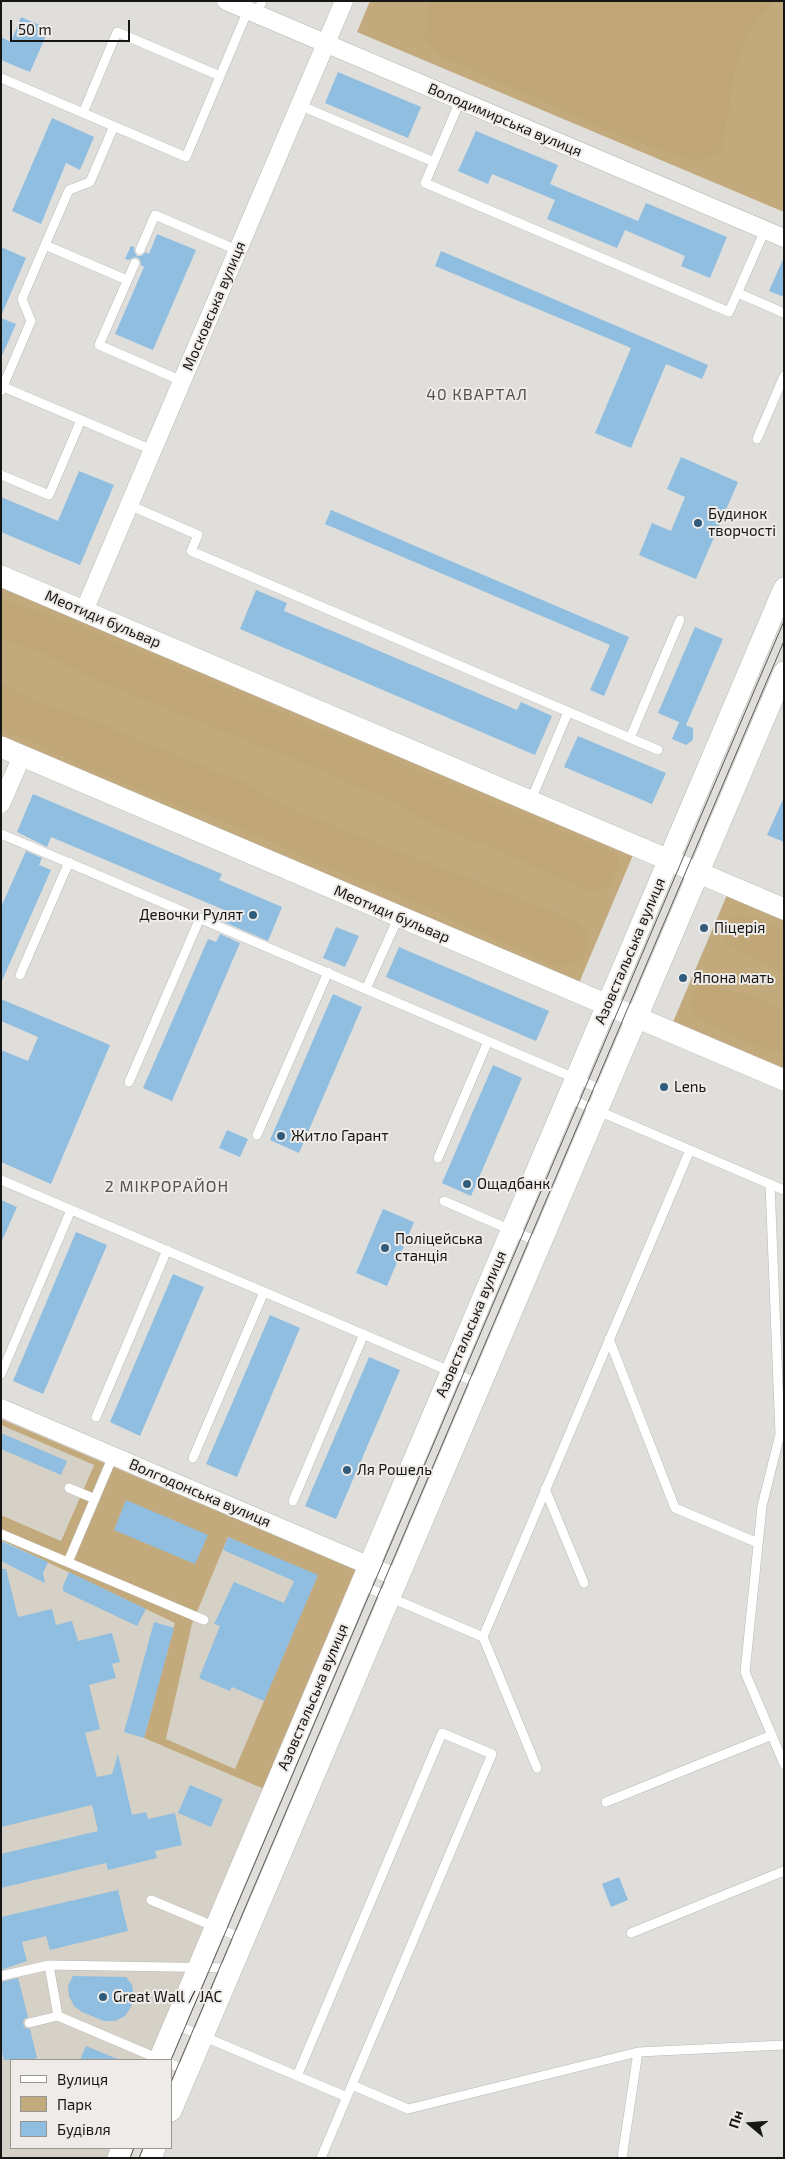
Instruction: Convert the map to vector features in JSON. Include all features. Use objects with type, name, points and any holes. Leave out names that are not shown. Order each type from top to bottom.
[{"type":"street","name":"Володимирська вулиця","points":[[226,1],[256,9],[326,44],[784,238]]},
{"type":"street","name":"Московська вулиця","points":[[84,611],[344,1]]},
{"type":"street","name":"Меотиди бульвар","points":[[1,576],[784,908]]},
{"type":"street","name":"Азовстальська вулиця","points":[[169,2059],[174,2024],[784,588]]},
{"type":"street","name":"Азовстальська вулиця","points":[[172,2060],[203,2036],[784,672]]},
{"type":"street","name":"Меотиди бульвар","points":[[1,747],[784,1080]]},
{"type":"street","points":[[1,804],[22,756]]},
{"type":"street","name":"Волгодонська вулиця","points":[[1,1408],[398,1578]]},
{"type":"lane","points":[[1,78],[186,157],[220,76],[256,9]]},
{"type":"lane","points":[[83,113],[117,32],[220,76]]},
{"type":"lane","points":[[460,101],[426,183],[730,312],[765,230]]},
{"type":"lane","points":[[300,105],[434,162]]},
{"type":"lane","points":[[114,126],[90,182],[69,190],[45,245],[22,299],[31,321],[2,388],[152,450]]},
{"type":"lane","points":[[140,250],[155,215],[237,250]]},
{"type":"lane","points":[[45,245],[127,280]]},
{"type":"lane","points":[[134,263],[99,345],[182,381]]},
{"type":"lane","points":[[738,293],[784,313]]},
{"type":"lane","points":[[757,440],[784,376]]},
{"type":"lane","points":[[1,475],[49,495],[81,420]]},
{"type":"lane","points":[[129,505],[198,534],[191,551],[658,750]]},
{"type":"lane","points":[[630,738],[680,620]]},
{"type":"lane","points":[[530,801],[568,712]]},
{"type":"lane","points":[[1,834],[606,1091]]},
{"type":"lane","points":[[20,975],[69,862]]},
{"type":"lane","points":[[366,989],[398,916]]},
{"type":"lane","points":[[129,1082],[200,918]]},
{"type":"lane","points":[[257,1135],[328,972]]},
{"type":"lane","points":[[438,1158],[488,1041]]},
{"type":"lane","points":[[567,1098],[784,1190]]},
{"type":"lane","points":[[483,1637],[608,1339],[690,1150]]},
{"type":"lane","points":[[1,1180],[480,1384]]},
{"type":"lane","points":[[770,1184],[782,1435],[762,1506],[745,1672],[784,1764]]},
{"type":"lane","points":[[444,1201],[541,1242]]},
{"type":"lane","points":[[1,1374],[72,1210]]},
{"type":"lane","points":[[96,1417],[167,1250]]},
{"type":"lane","points":[[193,1458],[264,1292]]},
{"type":"lane","points":[[775,1301],[784,1304]]},
{"type":"lane","points":[[293,1501],[364,1334]]},
{"type":"lane","points":[[608,1339],[675,1508],[758,1543]]},
{"type":"lane","points":[[68,1562],[113,1456]]},
{"type":"lane","points":[[69,1488],[95,1500]]},
{"type":"lane","points":[[545,1489],[584,1583]]},
{"type":"lane","points":[[1,1534],[204,1620]]},
{"type":"lane","points":[[361,1585],[483,1637],[537,1768]]},
{"type":"lane","points":[[297,2076],[442,1733],[492,1754],[321,2158]]},
{"type":"lane","points":[[606,1802],[772,1735]]},
{"type":"lane","points":[[631,1933],[784,1872]]},
{"type":"lane","points":[[151,1900],[244,1939]]},
{"type":"lane","points":[[49,1965],[58,2016]]},
{"type":"lane","points":[[1,1976],[49,1965],[232,1968]]},
{"type":"lane","points":[[29,2023],[58,2016],[159,2059]]},
{"type":"lane","points":[[174,2024],[346,2097]]},
{"type":"lane","points":[[352,2085],[408,2109],[638,2052],[784,2046]]},
{"type":"lane","points":[[622,2158],[638,2052]]},
{"type":"shaded area","points":[[427,1],[775,1],[757,21],[745,41],[737,62],[723,146],[717,155],[707,159],[694,160],[682,158],[613,133],[440,56],[425,41]]},
{"type":"shaded area","points":[[1,599],[88,629],[123,646],[157,658],[313,726],[356,741],[411,768],[611,851],[619,857],[618,867],[612,882],[603,890],[591,891],[573,885],[498,850],[432,825],[397,804],[294,759],[172,712],[98,681],[43,654],[1,639]]},
{"type":"shaded area","points":[[1,683],[32,699],[86,717],[213,770],[240,779],[269,798],[332,825],[540,906],[576,922],[585,930],[589,940],[587,951],[577,963],[558,966],[545,962],[394,893],[320,865],[256,835],[86,768],[40,745],[1,731]]},
{"type":"shaded area","points":[[740,914],[751,916],[784,931],[784,974],[730,945],[725,939],[726,922],[732,916]]},
{"type":"shaded area","points":[[700,982],[707,982],[727,990],[752,996],[784,1009],[784,1055],[737,1039],[695,1017],[691,1010],[691,1000]]},
{"type":"shaded area","points":[[1,1425],[94,1464],[61,1541],[1,1515]]},
{"type":"shaded area","points":[[228,1537],[318,1575],[235,1769],[166,1739],[192,1624]]},
{"type":"shaded area","points":[[1,1540],[176,1623],[144,1738],[264,1789],[149,2059],[10,2059],[10,2149],[112,2149],[107,2158],[1,2158]]},
{"type":"green space","points":[[370,1],[784,1],[784,212],[357,32]]},
{"type":"green space","points":[[1,586],[633,855],[579,983],[1,737]]},
{"type":"green space","points":[[727,895],[784,919],[784,1070],[673,1022]]},
{"type":"green space","points":[[1,1419],[356,1570],[264,1789],[144,1738],[175,1623],[1,1540],[1,1515],[61,1541],[94,1465],[1,1425]],"holes":[[[228,1537],[317,1576],[235,1769],[166,1739],[192,1624]]]},
{"type":"building","points":[[21,17],[49,29],[30,72],[1,60],[1,37],[11,42]]},
{"type":"building","points":[[338,72],[421,107],[408,138],[325,103]]},
{"type":"building","points":[[52,118],[94,137],[80,170],[66,163],[41,224],[12,211]]},
{"type":"building","points":[[476,131],[558,165],[550,184],[638,221],[646,203],[727,237],[710,278],[681,266],[685,256],[625,230],[617,248],[547,219],[555,200],[492,174],[488,184],[458,171]]},
{"type":"building","points":[[157,234],[196,250],[153,350],[115,334],[144,267],[137,257],[129,260],[125,259],[131,246],[134,247],[137,256],[141,256],[146,252],[149,254]]},
{"type":"building","points":[[1,247],[26,258],[1,316]]},
{"type":"building","points":[[441,251],[708,365],[702,379],[666,364],[631,448],[595,433],[631,348],[435,266]]},
{"type":"building","points":[[784,257],[784,297],[769,291]]},
{"type":"building","points":[[1,318],[16,324],[1,358]]},
{"type":"building","points":[[681,457],[738,482],[696,579],[639,555],[652,523],[671,531],[685,497],[667,489]]},
{"type":"building","points":[[79,471],[114,485],[80,565],[1,532],[1,497],[58,521]]},
{"type":"building","points":[[331,510],[629,637],[604,696],[590,690],[610,645],[325,524]]},
{"type":"building","points":[[256,590],[287,603],[284,611],[517,710],[521,702],[552,716],[535,755],[240,629]]},
{"type":"building","points":[[695,627],[723,639],[686,725],[658,713]]},
{"type":"building","points":[[679,722],[693,728],[693,740],[686,745],[672,739]]},
{"type":"building","points":[[578,736],[666,773],[652,804],[564,767]]},
{"type":"building","points":[[33,794],[222,874],[219,880],[282,907],[268,941],[224,922],[229,912],[51,837],[47,847],[17,832]]},
{"type":"building","points":[[784,797],[784,842],[767,835]]},
{"type":"building","points":[[26,851],[42,858],[39,865],[51,870],[1,983],[1,907]]},
{"type":"building","points":[[336,927],[359,936],[345,967],[323,958]]},
{"type":"building","points":[[220,934],[240,943],[172,1101],[143,1088],[208,939],[216,942]]},
{"type":"building","points":[[399,947],[549,1011],[536,1041],[386,977]]},
{"type":"building","points":[[333,994],[362,1007],[299,1153],[270,1140]]},
{"type":"building","points":[[1,999],[110,1045],[51,1184],[1,1162],[1,1050],[28,1061],[38,1037],[1,1021]]},
{"type":"building","points":[[493,1065],[522,1078],[471,1196],[442,1183]]},
{"type":"building","points":[[227,1130],[248,1139],[240,1157],[219,1148]]},
{"type":"building","points":[[1,1200],[17,1207],[1,1243]]},
{"type":"building","points":[[383,1209],[414,1222],[387,1286],[356,1273]]},
{"type":"building","points":[[76,1232],[107,1245],[43,1394],[13,1381]]},
{"type":"building","points":[[173,1274],[204,1287],[140,1436],[110,1422]]},
{"type":"building","points":[[270,1315],[300,1328],[237,1477],[206,1464]]},
{"type":"building","points":[[369,1357],[400,1370],[336,1519],[305,1506]]},
{"type":"building","points":[[1,1433],[67,1461],[61,1475],[1,1449]]},
{"type":"building","points":[[126,1500],[208,1535],[195,1564],[114,1530]]},
{"type":"building","points":[[228,1537],[318,1575],[264,1701],[232,1687],[230,1691],[199,1678],[220,1626],[214,1624],[234,1582],[284,1603],[294,1581],[223,1550]]},
{"type":"building","points":[[1,1541],[48,1562],[43,1573],[45,1583],[1,1561]]},
{"type":"building","points":[[1,1569],[6,1569],[18,1617],[52,1609],[56,1625],[72,1621],[78,1641],[112,1633],[120,1662],[112,1664],[116,1678],[89,1685],[100,1729],[85,1733],[97,1777],[112,1774],[118,1754],[132,1815],[146,1812],[148,1819],[175,1813],[182,1845],[155,1851],[157,1858],[108,1870],[106,1863],[1,1888],[1,1854],[98,1831],[92,1805],[1,1827]]},
{"type":"building","points":[[69,1572],[146,1609],[137,1626],[63,1591],[63,1586]]},
{"type":"building","points":[[154,1622],[174,1628],[144,1738],[124,1732]]},
{"type":"building","points":[[190,1785],[223,1799],[211,1827],[178,1813]]},
{"type":"building","points":[[619,1877],[628,1900],[611,1907],[602,1884]]},
{"type":"building","points":[[118,1890],[128,1931],[50,1950],[46,1936],[22,1942],[27,1961],[1,1970],[1,1917]]},
{"type":"building","points":[[73,1976],[126,1977],[132,1985],[134,1996],[131,2007],[125,2016],[115,2021],[104,2021],[82,2012],[74,2006],[69,1996],[68,1986]]},
{"type":"building","points":[[18,1978],[28,2017],[24,2019],[23,2024],[25,2028],[30,2029],[37,2058],[4,2060],[1,2049],[1,1982]]},
{"type":"building","points":[[86,2046],[118,2059],[80,2059]]},
{"type":"tram line","points":[[171,2059],[784,621]]},
{"type":"tram line","points":[[172,2080],[784,641]]},
{"type":"tram line","points":[[130,2158],[134,2149]]},
{"type":"tram line","points":[[139,2158],[143,2149]]},
{"type":"place","name":"Будинок творчості","points":[[698,523]]},
{"type":"place","name":"Девочки Рулят","points":[[253,915]]},
{"type":"place","name":"Піцерія","points":[[704,928]]},
{"type":"place","name":"Япона мать","points":[[683,978]]},
{"type":"place","name":"Lenь","points":[[664,1087]]},
{"type":"place","name":"Житло Гарант","points":[[281,1136]]},
{"type":"place","name":"Ощадбанк","points":[[467,1184]]},
{"type":"place","name":"Поліцейська станція","points":[[385,1248]]},
{"type":"place","name":"Ля Рошель","points":[[347,1470]]},
{"type":"place","name":"Great Wall / JAC","points":[[103,1997]]},
{"type":"district","name":"40 КВАРТАЛ","points":[[477,395]]},
{"type":"district","name":"2 МІКРОРАЙОН","points":[[167,1187]]}]
